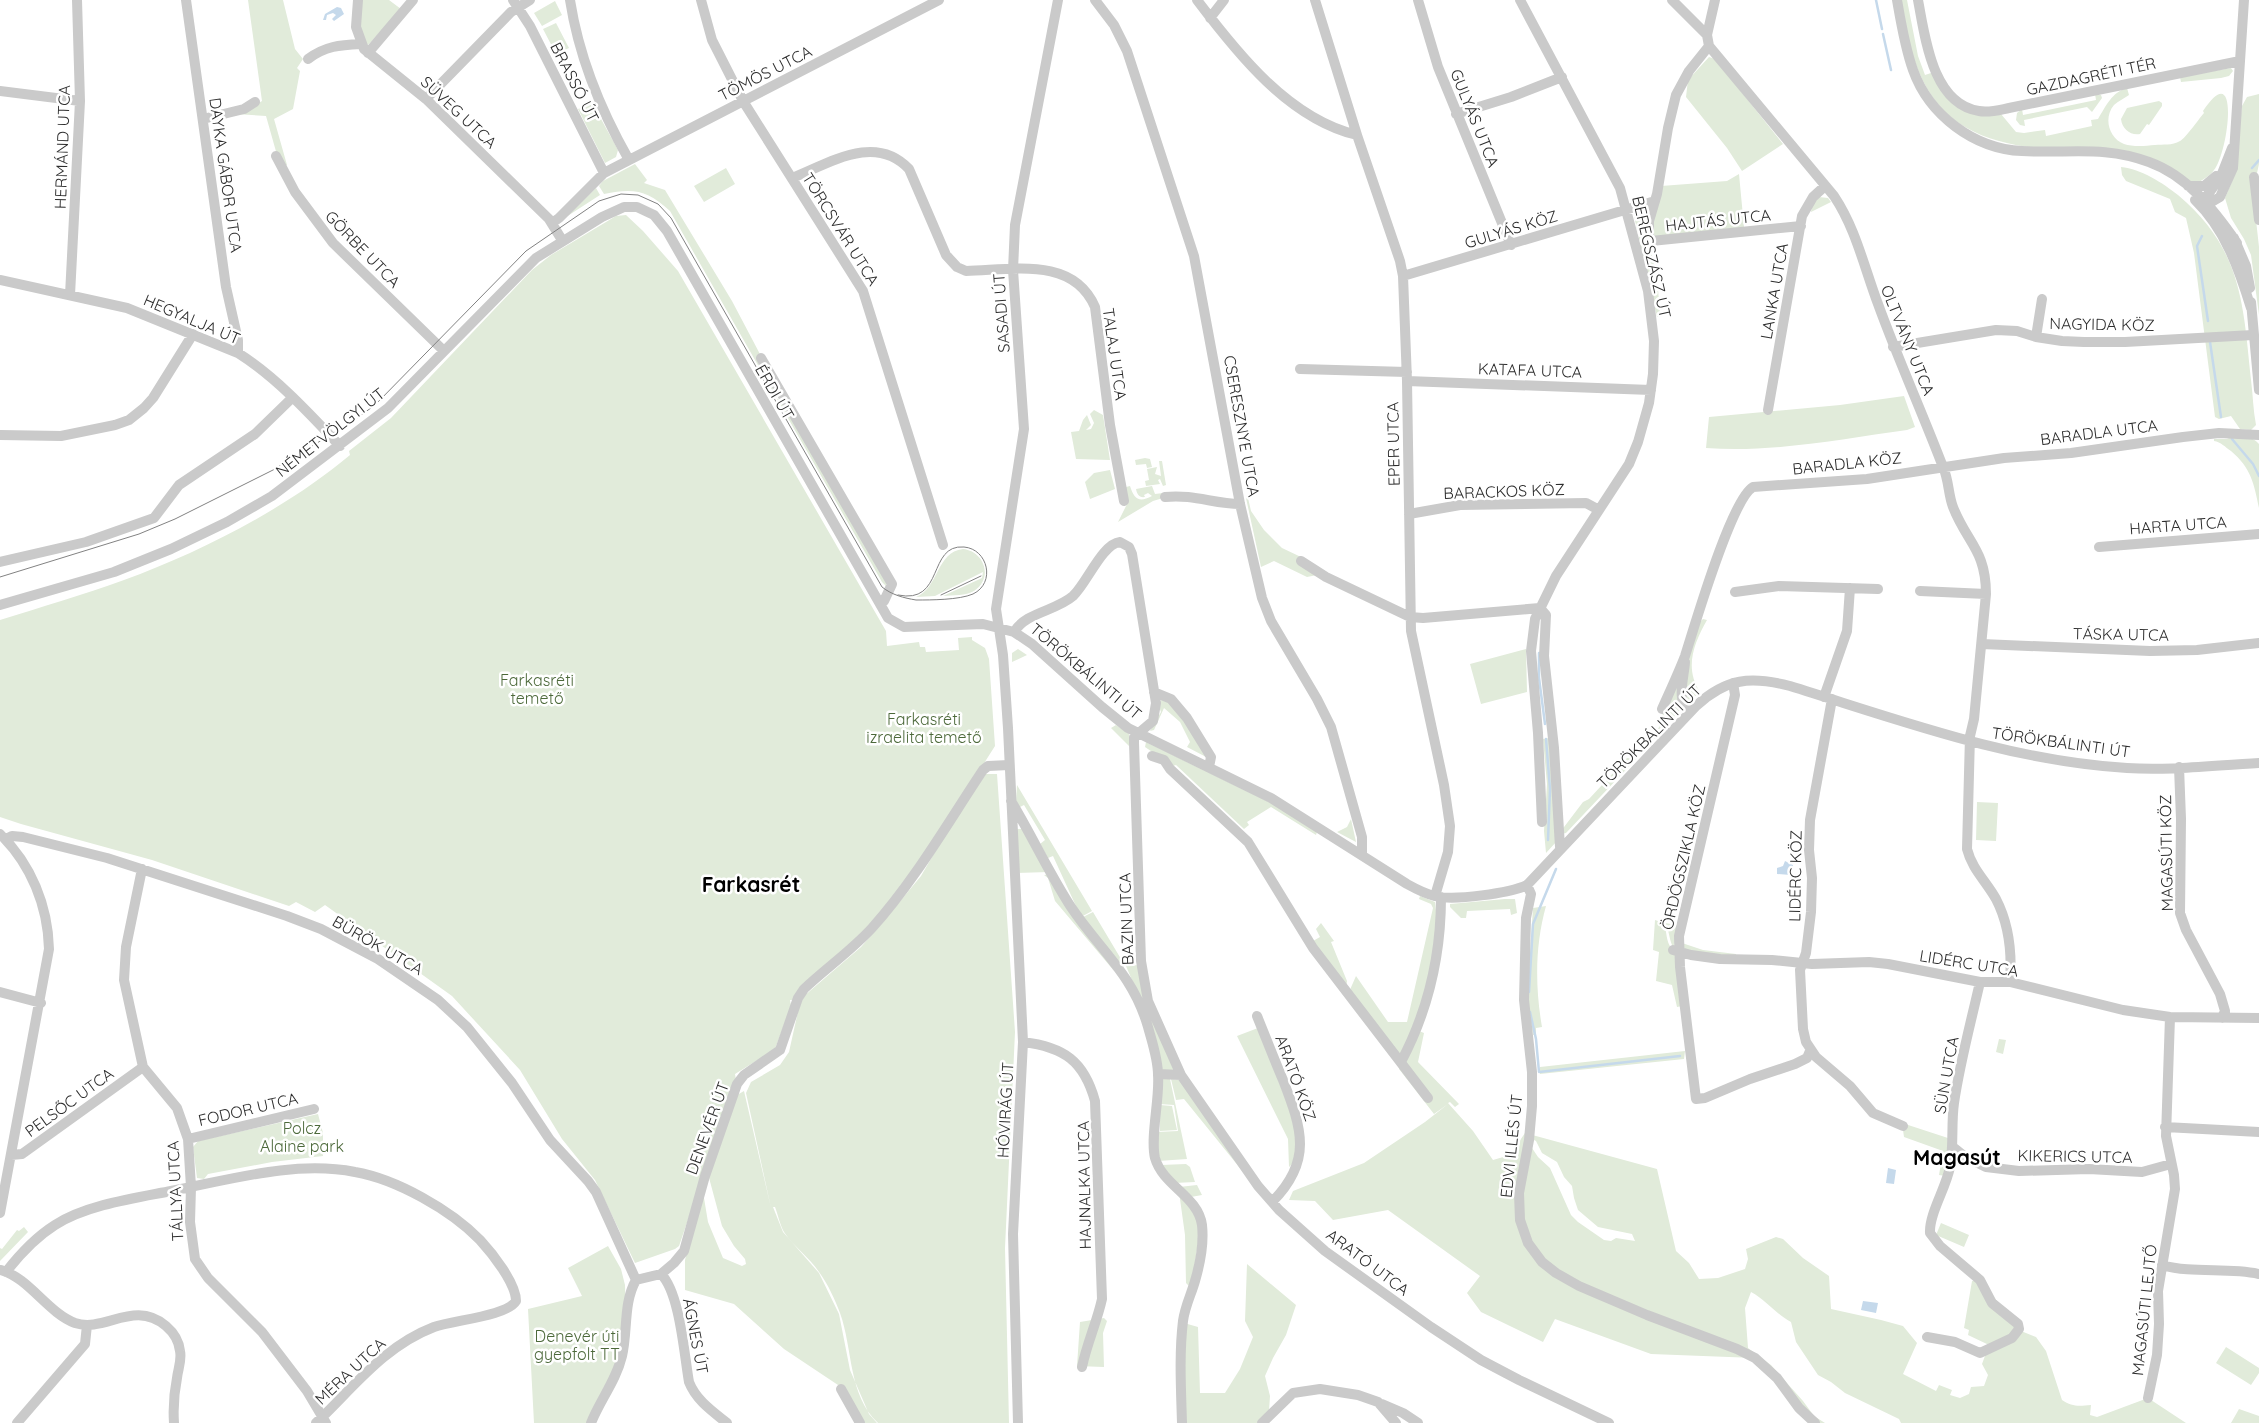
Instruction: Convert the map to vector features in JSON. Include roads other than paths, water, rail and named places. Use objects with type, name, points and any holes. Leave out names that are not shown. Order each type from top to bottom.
[{"type":"street","name":"HERMÁND UTCA","points":[[70,295],[80,101],[77,0]]},
{"type":"street","name":"DAYKA GÁBOR UTCA","points":[[186,0],[226,287],[238,340],[238,353]]},
{"type":"street","name":"SÜVEG UTCA","points":[[358,0],[356,27],[361,44],[368,53],[426,99],[552,222],[562,240]]},
{"type":"street","points":[[368,53],[413,0]]},
{"type":"street","points":[[426,99],[515,4],[530,0]]},
{"type":"street","name":"TÖRCSVÁR UTCA","points":[[700,0],[712,40],[743,101],[863,291],[943,545]]},
{"type":"street","name":"TÖMÖS UTCA","points":[[604,173],[939,0]]},
{"type":"street","name":"SASADI ÚT","points":[[1009,765],[1003,656],[996,609],[1024,429],[1013,270],[1015,225],[1058,0]]},
{"type":"street","name":"CSERESZNYE UTCA","points":[[1095,0],[1114,25],[1127,51],[1194,256],[1240,504],[1265,607],[1271,621],[1317,699],[1333,735],[1362,838],[1362,855]]},
{"type":"street","points":[[1197,0],[1247,63],[1281,94],[1315,118],[1357,135]]},
{"type":"street","points":[[1210,18],[1224,0]]},
{"type":"street","name":"EPER UTCA","points":[[1315,0],[1357,135],[1400,261],[1403,276],[1407,376],[1410,617],[1413,646],[1444,785],[1450,826],[1448,852],[1438,897],[1441,911],[1439,946],[1428,997],[1420,1022],[1401,1062]]},
{"type":"street","name":"GULYÁS UTCA","points":[[1418,0],[1431,50],[1511,245]]},
{"type":"street","name":"BEREGSZÁSZ ÚT","points":[[1520,0],[1612,170],[1627,209],[1652,313],[1654,341],[1651,390],[1638,442],[1629,464],[1556,576],[1535,619],[1531,651],[1538,733],[1542,822]]},
{"type":"street","name":"OLTVÁNY UTCA","points":[[1672,0],[1706,36],[1709,46],[1844,211],[1851,226],[1893,347],[1944,467],[1954,509],[1980,557],[1986,582],[1986,594],[1970,742],[1967,849],[1973,867],[1996,899],[2002,917],[2011,961],[2010,982]]},
{"type":"street","points":[[1706,36],[1716,0]]},
{"type":"street","points":[[1897,0],[1913,71],[1926,96],[1945,119],[1968,136],[1999,148],[2022,152],[2099,150],[2135,157],[2163,168],[2188,186],[2236,242]]},
{"type":"street","name":"GAZDAGRÉTI TÉR","points":[[1918,0],[1929,56],[1939,78],[1952,97],[1970,108],[1988,112],[2240,62]]},
{"type":"street","points":[[2244,0],[2232,168],[2220,197],[2222,214],[2236,242],[2249,278],[2259,390]]},
{"type":"street","name":"BRASSÓ ÚT","points":[[570,1],[578,46],[597,98],[609,125],[629,160]]},
{"type":"street","name":"BRASSÓ ÚT","points":[[515,4],[530,26],[604,173]]},
{"type":"street","points":[[308,59],[328,48],[340,45],[361,44]]},
{"type":"street","points":[[1655,201],[1676,95],[1689,71],[1709,46]]},
{"type":"street","points":[[1456,114],[1511,97],[1562,77]]},
{"type":"street","points":[[0,92],[80,101]]},
{"type":"street","points":[[203,119],[244,109],[255,102]]},
{"type":"street","points":[[2205,204],[2222,176],[2234,142]]},
{"type":"street","name":"TALAJ UTCA","points":[[792,178],[861,152],[872,150],[892,155],[909,169],[946,255],[951,262],[966,270],[1042,270],[1066,275],[1075,281],[1091,298],[1098,323],[1110,425],[1124,501]]},
{"type":"street","points":[[2081,151],[2119,159],[2154,171],[2205,204],[2235,260],[2251,308]]},
{"type":"street","name":"GÖRBE UTCA","points":[[276,156],[295,192],[333,243],[444,351]]},
{"type":"street","points":[[2188,186],[2197,187],[2209,183],[2226,163]]},
{"type":"street","points":[[552,222],[559,218],[604,173]]},
{"type":"street","points":[[2254,177],[2259,220]]},
{"type":"street","name":"LANKA UTCA","points":[[1768,410],[1806,206],[1825,186]]},
{"type":"street","points":[[2205,204],[2220,197]]},
{"type":"street","name":"GULYÁS KÖZ","points":[[1403,276],[1655,201]]},
{"type":"street","name":"HAJTÁS UTCA","points":[[1655,201],[1649,226],[1649,236],[1654,242],[1801,226]]},
{"type":"street","name":"NÉMETVÖLGYI ÚT","points":[[0,605],[114,572],[171,549],[227,522],[272,496],[388,408],[536,258],[562,240],[616,210],[631,206]]},
{"type":"street","name":"ÉRDI ÚT","points":[[631,206],[644,209],[654,216],[666,231],[882,604]]},
{"type":"street","name":"HEGYALJA ÚT","points":[[0,280],[127,308],[238,353],[252,362],[292,398],[340,446]]},
{"type":"street","points":[[2036,337],[2042,299]]},
{"type":"street","name":"NAGYIDA KÖZ","points":[[1893,347],[1996,330],[2017,331],[2036,337],[2062,341],[2125,342],[2253,335]]},
{"type":"street","points":[[0,435],[61,436],[115,425],[129,420],[140,412],[152,398],[193,334]]},
{"type":"street","name":"ÉRDI ÚT","points":[[761,358],[892,584],[882,604]]},
{"type":"street","name":"KATAFA UTCA","points":[[1300,369],[1651,390]]},
{"type":"street","points":[[0,562],[86,542],[154,518],[179,485],[254,434],[292,398]]},
{"type":"street","name":"BARADLA UTCA","points":[[1944,467],[2004,458],[2071,453],[2182,437],[2220,434],[2259,435]]},
{"type":"street","name":"BARADLA KÖZ","points":[[1685,656],[1730,523],[1741,500],[1753,487],[1867,479],[1944,467]]},
{"type":"street","points":[[1165,497],[1193,496],[1226,504],[1240,504]]},
{"type":"street","name":"BARACKOS KÖZ","points":[[1409,514],[1460,505],[1586,504],[1599,510]]},
{"type":"street","name":"HARTA UTCA","points":[[2098,547],[2259,534]]},
{"type":"street","points":[[1014,632],[1020,624],[1064,603],[1072,597],[1111,545],[1120,542],[1128,547],[1132,554],[1156,703],[1155,717],[1137,745],[1152,756],[1160,765],[1170,769],[1248,842],[1310,944],[1428,1098]]},
{"type":"street","points":[[1301,561],[1326,577],[1410,617],[1423,618],[1540,608],[1546,615],[1544,656],[1552,731],[1560,848]]},
{"type":"street","points":[[1735,592],[1779,586],[1878,589]]},
{"type":"street","name":"LIDÉRC KÖZ","points":[[1810,1051],[1806,1042],[1802,1013],[1800,970],[1804,964],[1811,912],[1810,820],[1828,698],[1847,631],[1850,588]]},
{"type":"street","points":[[1920,591],[1986,594]]},
{"type":"street","name":"TÖRÖKBÁLINTI ÚT","points":[[882,604],[888,618],[904,627],[968,624],[998,626],[1014,632],[1031,643],[1118,721],[1137,745],[1209,767],[1278,802],[1412,887],[1438,897],[1512,891],[1527,885],[1689,713],[1710,694],[1733,683],[1752,680],[1774,682],[1970,742],[2024,754],[2130,768],[2259,763]]},
{"type":"street","name":"TÁSKA UTCA","points":[[1982,644],[2150,651],[2197,650],[2259,643]]},
{"type":"street","points":[[1662,709],[1685,656]]},
{"type":"street","points":[[1685,656],[1682,699],[1683,707],[1689,713]]},
{"type":"street","name":"ÖRDÖGSZIKLA KÖZ","points":[[1733,683],[1736,693],[1680,925],[1677,952],[1696,1099],[1705,1098],[1750,1079],[1796,1064],[1807,1058],[1810,1051]]},
{"type":"street","name":"TÖRÖKBÁLINTI ÚT","points":[[1154,692],[1166,695],[1183,712],[1211,757],[1209,767]]},
{"type":"street","points":[[1538,733],[1552,731]]},
{"type":"street","name":"BAZIN UTCA","points":[[1137,745],[1141,961],[1148,1001],[1181,1075]]},
{"type":"street","name":"HÓVIRÁG ÚT","points":[[1009,765],[1023,1042],[1012,1234],[1018,1423]]},
{"type":"street","name":"DENEVÉR ÚT","points":[[661,1274],[674,1264],[688,1242],[705,1176],[740,1079],[780,1050],[798,998],[804,989],[858,942],[891,905],[921,866],[983,770],[988,766],[1009,765]]},
{"type":"street","name":"MAGASÚTI KÖZ","points":[[2179,767],[2181,818],[2180,914],[2186,930],[2220,994],[2225,1011],[2222,1018]]},
{"type":"street","points":[[1010,799],[1070,905],[1127,978],[1141,1005],[1147,1024],[1158,1074],[1155,1157],[1170,1181],[1192,1202],[1202,1224],[1201,1247],[1195,1282],[1187,1302],[1183,1321],[1181,1346],[1182,1423]]},
{"type":"street","points":[[0,1213],[49,949],[44,913],[32,878],[18,854],[3,837]]},
{"type":"street","name":"BÜRÖK UTCA","points":[[3,837],[23,837],[107,858],[142,869],[321,929],[378,958],[452,1012],[512,1083],[550,1140],[588,1180],[596,1192],[636,1280]]},
{"type":"street","name":"TÁLLYA UTCA","points":[[142,869],[126,947],[124,980],[143,1067],[177,1108],[188,1139],[191,1187],[190,1222],[195,1259],[208,1278],[262,1332],[307,1391],[322,1421]]},
{"type":"street","name":"EDVI ILLÉS ÚT","points":[[1527,885],[1531,894],[1526,918],[1524,1000],[1532,1072],[1532,1106],[1529,1140],[1518,1193],[1520,1220],[1528,1243],[1542,1262],[1556,1273],[1579,1286],[1647,1315],[1737,1348],[1755,1358],[1777,1378],[1799,1408],[1815,1423]]},
{"type":"street","name":"LIDÉRC UTCA","points":[[1677,952],[1720,959],[1772,960],[1804,964],[1869,962],[1888,964],[1980,982],[2010,982],[2123,1010],[2170,1017],[2259,1018]]},
{"type":"street","name":"SÜN UTCA","points":[[1927,1337],[1955,1342],[1980,1353],[2012,1338],[2019,1329],[2018,1324],[1992,1303],[1980,1280],[1940,1246],[1930,1233],[1932,1221],[1948,1176],[1954,1148],[1953,1113],[1956,1091],[1980,982]]},
{"type":"street","points":[[0,992],[40,1003]]},
{"type":"street","name":"ARATÓ KÖZ","points":[[1257,1016],[1290,1098],[1301,1135],[1293,1177],[1272,1202]]},
{"type":"street","name":"MAGASÚTI LEJTŐ","points":[[2148,1398],[2157,1355],[2159,1324],[2158,1291],[2175,1188],[2166,1127],[2170,1017]]},
{"type":"street","name":"HAJNALKA UTCA","points":[[1023,1042],[1050,1046],[1064,1053],[1083,1072],[1091,1086],[1095,1101],[1102,1299],[1098,1320],[1086,1349],[1082,1367]]},
{"type":"street","points":[[1810,1051],[1850,1086],[1873,1113],[1902,1126]]},
{"type":"street","name":"PELSŐC UTCA","points":[[11,1155],[22,1154],[143,1067]]},
{"type":"street","points":[[1158,1074],[1181,1075]]},
{"type":"street","name":"ARATÓ UTCA","points":[[1181,1075],[1258,1186],[1272,1202],[1325,1251],[1431,1327],[1497,1369],[1608,1423]]},
{"type":"street","name":"FODOR UTCA","points":[[188,1139],[314,1109]]},
{"type":"street","points":[[2166,1127],[2259,1132]]},
{"type":"street","name":"KIKERICS UTCA","points":[[1954,1148],[1964,1156],[1986,1167],[2019,1171],[2089,1169],[2142,1172],[2171,1164]]},
{"type":"street","name":"MÉRA UTCA","points":[[191,1187],[262,1174],[310,1169],[337,1169],[374,1177],[419,1196],[451,1216],[473,1233],[500,1266],[514,1290],[516,1301],[510,1308],[502,1312],[450,1322],[410,1339],[369,1370],[322,1421]]},
{"type":"street","points":[[174,1423],[173,1408],[180,1351],[175,1335],[170,1329],[162,1322],[144,1315],[127,1316],[87,1325],[70,1321],[3,1271],[26,1248],[54,1225],[70,1217],[137,1198],[191,1187]]},
{"type":"street","points":[[2162,1265],[2189,1269],[2238,1270],[2259,1274]]},
{"type":"street","points":[[591,1423],[615,1378],[622,1357],[628,1300],[636,1280],[661,1274]]},
{"type":"street","name":"ÁGNES ÚT","points":[[661,1274],[668,1283],[675,1301],[689,1382],[699,1399],[715,1419],[727,1423]]},
{"type":"street","points":[[17,1423],[85,1344],[87,1325]]},
{"type":"street","points":[[841,1389],[860,1423]]},
{"type":"street","points":[[1262,1423],[1284,1400],[1300,1391],[1320,1389],[1358,1395],[1403,1413],[1418,1423]]},
{"type":"street","points":[[1378,1402],[1396,1423]]},
{"type":"water","points":[[337,7],[341,8],[344,14],[334,21],[332,19],[336,15],[333,13],[327,15],[326,20],[323,20],[325,14]]},
{"type":"water","points":[[1785,861],[1793,865],[1791,875],[1777,874],[1777,868],[1783,866]]},
{"type":"water","points":[[1888,1168],[1896,1170],[1894,1184],[1886,1183]]},
{"type":"water","points":[[1863,1301],[1878,1303],[1876,1313],[1861,1310]]},
{"type":"waterway","points":[[1876,0],[1882,29]]},
{"type":"waterway","points":[[1883,34],[1891,70]]},
{"type":"waterway","points":[[2252,168],[2259,160]]},
{"type":"waterway","points":[[2202,236],[2197,246],[2208,321]]},
{"type":"waterway","points":[[2210,342],[2221,417]]},
{"type":"waterway","points":[[2232,439],[2253,464],[2259,476]]},
{"type":"waterway","points":[[1539,653],[1539,678],[1545,724]]},
{"type":"waterway","points":[[1546,739],[1550,789],[1548,840]]},
{"type":"waterway","points":[[1529,992],[1533,924],[1556,869]]},
{"type":"waterway","points":[[1530,1012],[1536,1039],[1539,1072],[1680,1056]]},
{"type":"tram line","points":[[0,577],[139,534],[175,519],[273,470],[353,421],[375,405],[526,251],[599,201],[621,194],[638,195],[658,204],[671,218],[882,587],[898,596],[916,600],[960,597],[973,594],[980,589],[987,575],[986,567],[979,554],[972,549],[964,547],[952,549],[945,555],[930,583],[923,591],[913,596],[898,595]]},
{"type":"tram line","points":[[941,595],[981,576]]},
{"type":"district","name":"Farkasrét","points":[[751,884]]},
{"type":"district","name":"Magasút","points":[[1957,1157]]},
{"type":"park label","name":"Farkasréti temető","points":[[537,689]]},
{"type":"park label","name":"Farkasréti izraelita temető","points":[[924,728]]},
{"type":"park label","name":"Polcz Alaine park","points":[[302,1137]]},
{"type":"park label","name":"Denevér úti gyepfolt TT","points":[[577,1345]]}]
